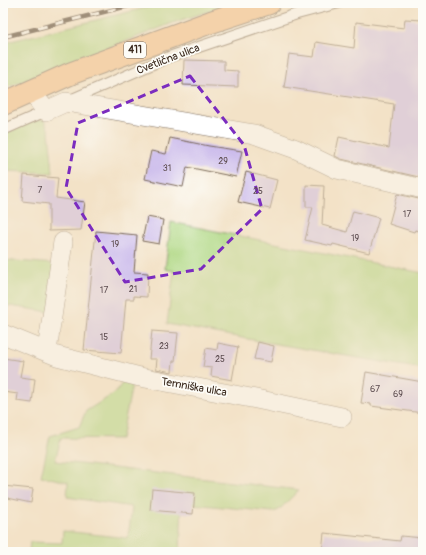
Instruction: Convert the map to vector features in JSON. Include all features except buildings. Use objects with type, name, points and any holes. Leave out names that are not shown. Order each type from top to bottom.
[{"type":"main road","name":"411","points":[[3,104],[72,74],[211,22],[269,3]]},
{"type":"street","points":[[32,91],[46,111]]},
{"type":"street","points":[[66,102],[254,134],[296,149],[337,169],[423,189]]},
{"type":"street","name":"Cvetlična ulica","points":[[46,111],[66,102]]},
{"type":"street","points":[[47,351],[63,242]]},
{"type":"street","name":"Temniška ulica","points":[[3,334],[57,356],[140,377],[256,398],[342,417]]},
{"type":"lane","name":"Cvetlična ulica","points":[[66,102],[170,57],[297,14],[339,3]]},
{"type":"lane","name":"Cvetlična ulica","points":[[3,130],[46,111]]},
{"type":"highlighted area","points":[[190,76],[244,145],[262,209],[201,269],[125,282],[66,188],[78,123]]},
{"type":"green space","points":[[165,3],[235,3],[178,21],[3,89],[3,43]]},
{"type":"green space","points":[[44,120],[49,131],[53,173],[5,171],[3,187],[3,135],[32,121]]},
{"type":"green space","points":[[171,222],[423,273],[423,369],[167,324],[174,271],[165,269]]},
{"type":"green space","points":[[3,260],[56,264],[50,312],[3,305]]},
{"type":"green space","points":[[123,382],[132,385],[121,439],[61,438],[55,461],[299,490],[279,510],[273,512],[182,503],[180,552],[29,552],[30,542],[62,543],[63,531],[128,538],[132,507],[67,497],[68,482],[41,476],[50,436],[79,427],[86,411],[115,393]]},
{"type":"railway","points":[[3,37],[140,3]]}]
